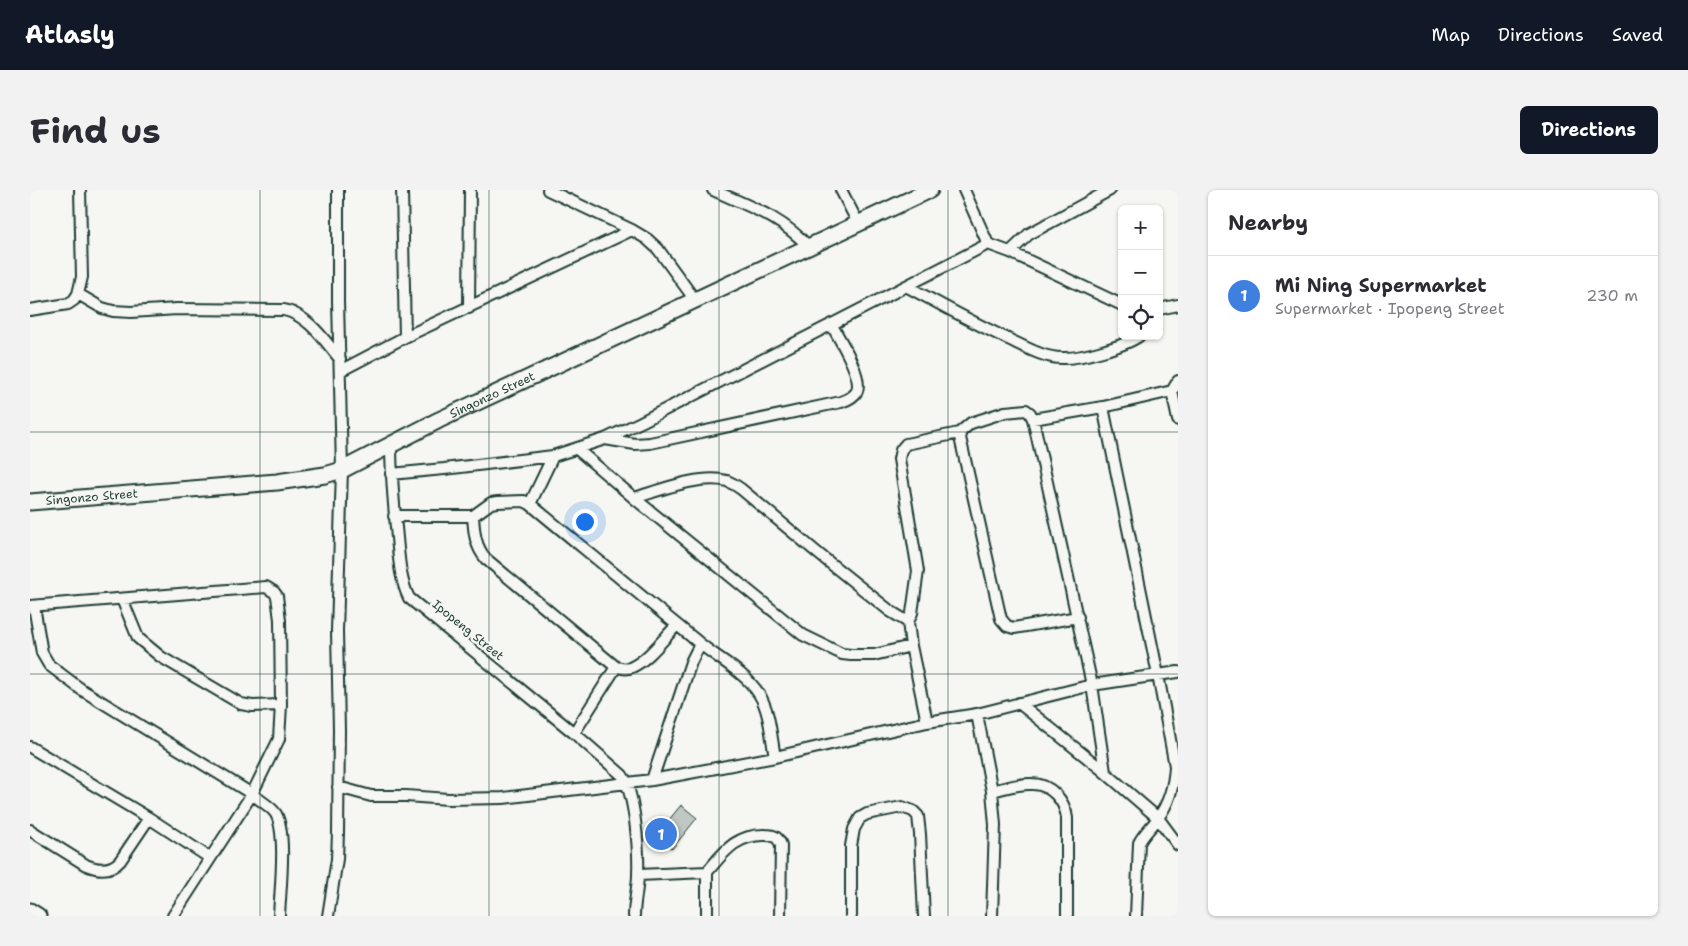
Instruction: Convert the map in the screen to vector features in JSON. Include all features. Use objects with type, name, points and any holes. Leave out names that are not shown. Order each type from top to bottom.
[{"type":"street","points":[[30,310],[68,304],[78,294],[82,277],[80,190]]},
{"type":"street","points":[[328,916],[336,859],[339,730],[337,631],[342,470],[338,190]]},
{"type":"street","points":[[402,190],[405,337]]},
{"type":"street","points":[[469,308],[470,190]]},
{"type":"street","points":[[548,190],[632,230],[646,239],[658,249],[695,300]]},
{"type":"street","points":[[713,190],[777,219],[795,232],[809,247]]},
{"type":"street","points":[[841,190],[858,223]]},
{"type":"street","name":"Singonzo Street","points":[[30,502],[277,482],[324,475],[342,470],[438,420],[930,190]]},
{"type":"street","points":[[964,190],[988,244],[1010,252],[1118,303]]},
{"type":"street","points":[[1010,252],[1029,234],[1110,190]]},
{"type":"street","points":[[340,371],[405,337],[632,230]]},
{"type":"street","points":[[391,474],[553,456],[605,439],[988,244]]},
{"type":"street","points":[[906,286],[980,326],[1042,354],[1062,358],[1080,357],[1130,340]]},
{"type":"street","points":[[78,294],[102,308],[132,312],[177,309],[291,311],[299,315],[310,325],[340,359]]},
{"type":"street","points":[[1163,308],[1178,305]]},
{"type":"street","points":[[605,439],[635,444],[650,443],[841,402],[850,398],[857,391],[856,371],[831,324]]},
{"type":"street","points":[[1178,381],[1172,391],[1178,420]]},
{"type":"street","points":[[1033,419],[1103,407],[1172,391]]},
{"type":"street","points":[[1103,407],[1158,675],[1174,766],[1172,787],[1158,818],[1143,836],[1138,847],[1136,916]]},
{"type":"street","points":[[927,722],[911,646],[908,622],[912,613],[918,571],[900,454],[903,446],[906,444],[959,433],[971,423],[1005,412],[1026,410],[1033,419],[1078,617],[1092,685],[1105,772]]},
{"type":"street","points":[[959,433],[1001,619],[1004,624],[1014,628],[1078,617]]},
{"type":"street","name":"Ipopeng Street","points":[[391,445],[394,516],[401,574],[405,589],[410,598],[574,733],[628,783]]},
{"type":"street","points":[[577,449],[634,498],[803,635],[842,654],[851,655],[874,655],[911,646]]},
{"type":"street","points":[[530,504],[553,456]]},
{"type":"street","points":[[634,498],[694,481],[708,479],[729,482],[742,489],[820,555],[890,611],[908,622]]},
{"type":"street","points":[[394,516],[473,516],[491,503],[524,501],[530,504],[700,644],[736,670],[759,695],[766,710],[775,757]]},
{"type":"street","points":[[473,516],[476,543],[486,559],[616,667],[632,668],[677,625]]},
{"type":"street","points":[[173,916],[252,794],[279,739],[281,705],[278,600],[274,592],[266,587],[32,606],[42,653],[49,665],[82,690],[252,794],[276,813],[282,846],[279,916]]},
{"type":"street","points":[[122,600],[138,638],[161,657],[241,704],[252,706],[281,705]]},
{"type":"street","points":[[652,780],[691,662],[700,644]]},
{"type":"street","points":[[574,733],[616,667]]},
{"type":"street","points":[[338,787],[371,796],[448,799],[503,798],[652,780],[775,757],[927,722],[977,714],[1092,685],[1178,672]]},
{"type":"street","points":[[1019,703],[1105,772],[1158,818],[1178,845]]},
{"type":"street","points":[[977,714],[992,791],[994,825],[992,916]]},
{"type":"street","points":[[30,747],[149,818],[210,858]]},
{"type":"street","points":[[628,783],[634,818],[638,875],[634,916]]},
{"type":"street","points":[[992,791],[1032,784],[1040,785],[1055,794],[1064,804],[1067,818],[1067,916]]},
{"type":"street","points":[[851,916],[851,846],[854,829],[860,818],[867,814],[902,807],[914,811],[918,816],[924,916]]},
{"type":"street","points":[[30,830],[86,865],[93,868],[106,869],[120,861],[149,818]]},
{"type":"street","points":[[708,916],[707,872],[722,854],[742,838],[755,835],[775,836],[779,840],[782,875],[780,916]]},
{"type":"street","points":[[638,875],[707,872]]},
{"type":"street","points":[[30,911],[38,916]]},
{"type":"building","points":[[681,805],[697,818],[672,849],[656,836]]},
{"type":"place","name":"Mi Ning Supermarket","points":[[661,834]]}]
